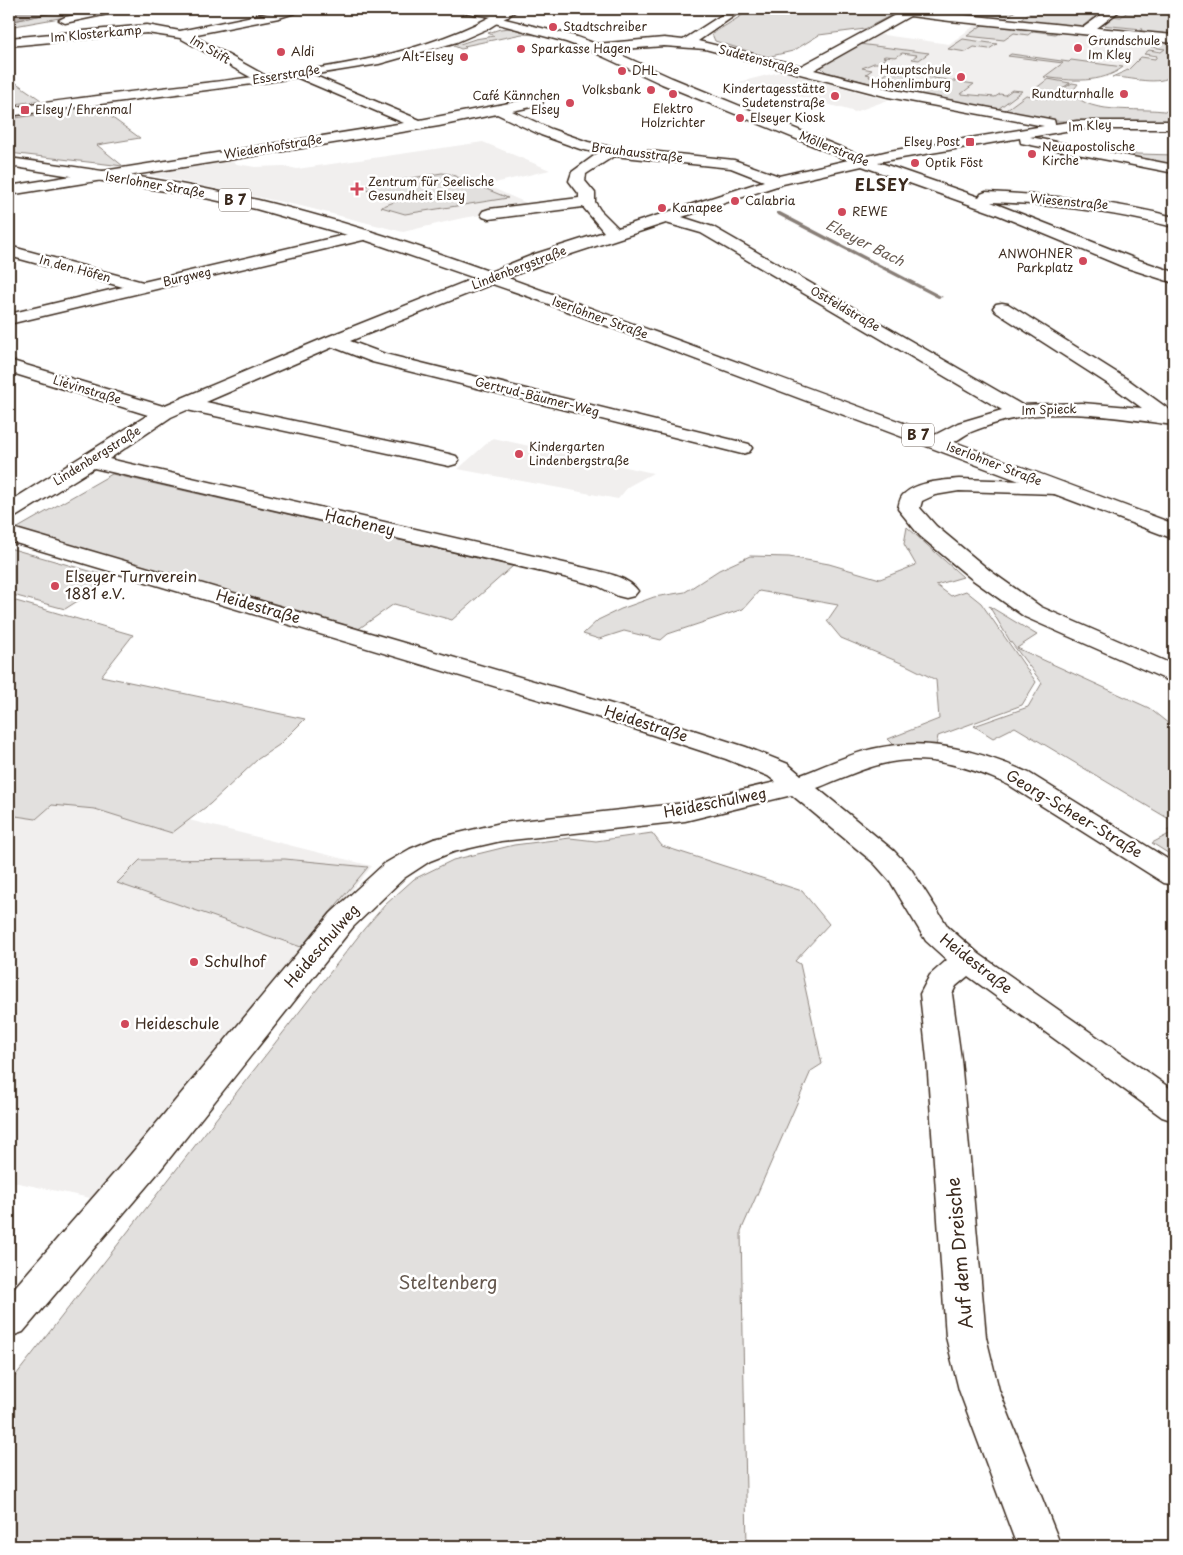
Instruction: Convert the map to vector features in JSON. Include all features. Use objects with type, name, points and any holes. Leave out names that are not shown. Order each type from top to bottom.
[{"type":"street","points":[[54,21],[118,9]]},
{"type":"street","name":"Im Stift","points":[[183,35],[192,31],[279,15],[297,9]]},
{"type":"street","name":"Möllerstraße","points":[[460,9],[504,14],[595,48],[674,84],[862,161],[1027,220],[1130,263],[1174,278]]},
{"type":"street","points":[[688,42],[738,9]]},
{"type":"street","points":[[1087,30],[1116,9]]},
{"type":"street","points":[[802,71],[910,10],[1007,23],[1174,40]]},
{"type":"street","name":"Esserstraße","points":[[9,112],[301,74],[414,50],[458,37],[504,14]]},
{"type":"street","points":[[1007,23],[1020,14]]},
{"type":"street","name":"Im Klosterkamp","points":[[9,42],[139,29],[159,30],[183,35]]},
{"type":"street","name":"Im Stift","points":[[183,35],[261,79]]},
{"type":"street","name":"Sudetenstraße","points":[[595,48],[636,43],[688,42],[888,93],[1068,127]]},
{"type":"street","points":[[301,74],[412,121],[417,125]]},
{"type":"street","name":"Wiedenhofstraße","points":[[9,190],[417,125],[536,102]]},
{"type":"street","name":"Brauhausstraße","points":[[499,110],[566,140],[611,151],[734,164],[778,180]]},
{"type":"street","name":"Im Kley","points":[[862,161],[889,155],[1068,127],[1127,124],[1174,125]]},
{"type":"street","name":"Im Kley","points":[[1007,136],[1174,169]]},
{"type":"street","points":[[611,151],[579,172],[577,181],[586,193],[587,202],[594,213],[615,234]]},
{"type":"street","name":"Lindenbergstraße","points":[[9,511],[92,461],[164,413],[333,341],[541,258],[668,218],[778,180],[862,161]]},
{"type":"street","name":"Iserlohner Straße","points":[[9,162],[159,184],[257,204],[366,236],[491,278],[1174,532]]},
{"type":"street","name":"Wiesenstraße","points":[[962,197],[1075,201],[1121,208],[1174,222]]},
{"type":"street","points":[[489,214],[587,202]]},
{"type":"street","name":"Ostfeldstraße","points":[[668,218],[707,230],[1018,411]]},
{"type":"street","name":"Burgweg","points":[[9,319],[366,236]]},
{"type":"street","name":"In den Höfen","points":[[9,252],[142,287]]},
{"type":"street","name":"Im Spieck","points":[[1002,308],[1123,385],[1171,419]]},
{"type":"street","name":"Gertrud-Bäumer-Weg","points":[[333,341],[380,358],[742,448]]},
{"type":"street","name":"Liévinstraße","points":[[9,366],[164,413]]},
{"type":"street","points":[[186,404],[449,460]]},
{"type":"street","name":"Im Spieck","points":[[936,442],[960,428],[1018,411],[1101,408],[1171,419]]},
{"type":"street","name":"Hacheney","points":[[92,461],[569,571],[606,581],[626,591]]},
{"type":"street","points":[[1056,488],[949,486],[930,489],[912,498],[910,509],[928,531],[943,544],[981,575],[1033,612],[1174,674]]},
{"type":"street","name":"Heidestraße","points":[[9,534],[613,713],[778,770],[884,857],[901,876],[937,934],[968,961],[1174,1108]]},
{"type":"street","name":"Georg-Scheer-Straße","points":[[796,786],[878,756],[912,752],[954,755],[997,768],[1019,779],[1174,876]]},
{"type":"street","name":"Heideschulweg","points":[[9,1321],[144,1164],[342,920],[394,871],[420,855],[444,845],[476,837],[501,832],[685,812],[796,786]]},
{"type":"street","name":"Auf dem Dreische","points":[[968,961],[950,973],[940,984],[936,994],[944,1059],[966,1337],[979,1390],[1039,1546]]},
{"type":"shaded area","points":[[9,9],[70,9],[9,22]]},
{"type":"shaded area","name":"Hauptschule Hohenlimburg","points":[[981,21],[1174,39],[1174,74],[1171,76],[1097,66],[1028,114],[881,88],[825,72],[820,67],[876,34],[949,44]]},
{"type":"shaded area","name":"Kindertagesstätte Sudetenstraße","points":[[784,71],[888,100],[855,112],[777,90],[768,91],[739,82]]},
{"type":"shaded area","name":"Zentrum für Seelische Gesundheit Elsey","points":[[483,142],[550,170],[486,185],[533,206],[458,219],[403,232],[301,206],[150,175],[155,170],[226,159],[237,164],[255,167],[283,166],[297,169]]},
{"type":"shaded area","name":"Kindergarten Lindenbergstraße","points":[[493,438],[653,473],[629,486],[618,499],[458,469]]},
{"type":"shaded area","name":"Heideschule","points":[[52,805],[95,809],[172,833],[189,820],[372,866],[95,1199],[9,1181],[9,815],[36,819]]},
{"type":"green space","points":[[70,9],[110,9],[9,27],[9,22]]},
{"type":"green space","points":[[752,9],[903,9],[865,29],[819,35],[793,51],[767,57],[715,41],[712,34]]},
{"type":"green space","points":[[959,9],[1018,9],[1003,20],[951,17]]},
{"type":"green space","points":[[1034,9],[1103,9],[1082,27],[1070,28],[1019,21]]},
{"type":"green space","points":[[1131,9],[1174,9],[1174,34],[1172,38],[1138,35],[1142,29],[1101,25],[1111,16],[1121,17]]},
{"type":"green space","points":[[985,23],[1152,40],[1146,42],[1033,31],[1028,35],[1014,33],[1004,40],[967,36]]},
{"type":"green space","points":[[510,28],[536,35],[522,34],[464,46],[466,48],[461,49],[454,46],[475,39],[494,36],[488,33]]},
{"type":"green space","points":[[963,39],[997,44],[989,49],[974,47],[966,52],[948,49]]},
{"type":"green space","points":[[1162,41],[1174,42],[1174,75],[1167,79],[1152,81],[1112,77],[1128,70],[1141,57],[1155,59],[1157,56],[1144,54],[1149,50],[1161,52],[1165,49],[1151,47]]},
{"type":"green space","points":[[859,44],[929,53],[919,60],[912,59],[917,55],[902,53],[896,57],[885,56],[883,57],[886,58],[878,63],[862,68],[872,70],[866,74],[870,75],[869,77],[879,78],[888,72],[911,75],[905,79],[910,80],[908,82],[919,84],[928,77],[974,84],[961,94],[995,97],[1000,94],[1005,95],[1012,90],[1022,91],[998,109],[912,94],[826,72],[821,67]]},
{"type":"green space","points":[[1011,54],[1123,67],[1096,79],[1075,80],[1044,77],[1063,63],[1008,56]]},
{"type":"green space","points":[[9,78],[41,100],[9,105]]},
{"type":"green space","points":[[1048,79],[1070,83],[1052,95],[1031,92]]},
{"type":"green space","points":[[1072,83],[1078,84],[1072,92],[1080,100],[1092,105],[1105,108],[1174,113],[1174,122],[1051,121],[1003,112],[1026,95],[1048,99]]},
{"type":"green space","points":[[96,106],[140,138],[97,145],[123,166],[9,153],[9,119]]},
{"type":"green space","points":[[1104,153],[1174,155],[1174,167]]},
{"type":"green space","points":[[442,173],[450,174],[508,198],[405,214],[381,207],[402,199],[358,187]]},
{"type":"green space","points":[[112,474],[513,566],[452,620],[394,604],[357,630],[16,529]]},
{"type":"green space","points":[[907,527],[963,577],[936,585],[951,596],[966,591],[981,603],[1036,682],[1022,705],[938,736],[936,746],[894,745],[888,739],[939,719],[936,680],[906,665],[841,638],[827,621],[838,605],[759,591],[743,609],[668,634],[661,640],[624,631],[599,639],[583,634],[598,620],[621,609],[654,597],[685,592],[719,570],[750,556],[789,557],[829,564],[880,579],[916,565],[904,544]]},
{"type":"green space","name":"Elseyer Turnverein 1881 e.V.","points":[[9,548],[114,578],[65,609],[9,594]]},
{"type":"green space","points":[[9,599],[133,635],[101,676],[305,719],[279,745],[258,759],[210,804],[172,833],[95,809],[52,805],[36,819],[9,815]]},
{"type":"green space","points":[[989,606],[1037,635],[1017,648],[1149,708],[1174,728],[1174,822],[1015,727],[993,738],[974,726],[1028,707],[1042,683],[1010,641]]},
{"type":"green space","points":[[1174,825],[1174,853],[1171,855],[1152,843],[1171,833],[1167,830]]},
{"type":"green space","name":"Steltenberg","points":[[652,833],[662,846],[802,891],[829,924],[795,961],[800,964],[822,1064],[811,1071],[741,1231],[747,1546],[9,1546],[9,1384],[364,929],[385,905],[414,879],[453,860],[514,845],[570,838],[596,841]]},
{"type":"green space","points":[[285,859],[368,867],[301,947],[117,883],[140,860]]},
{"type":"waterway","name":"Elseyer Bach","points":[[778,213],[940,297]]},
{"type":"place","name":"Stadtschreiber","points":[[553,27]]},
{"type":"place","name":"Grundschule Im Kley","points":[[1078,48]]},
{"type":"place","name":"Sparkasse Hagen","points":[[521,49]]},
{"type":"place","name":"Aldi","points":[[281,52]]},
{"type":"place","name":"Alt-Elsey","points":[[464,57]]},
{"type":"place","name":"DHL","points":[[622,71]]},
{"type":"place","name":"Hauptschule Hohenlimburg","points":[[961,77]]},
{"type":"place","name":"Volksbank","points":[[651,90]]},
{"type":"place","name":"Elektro Holzrichter","points":[[673,94]]},
{"type":"place","name":"Rundturnhalle","points":[[1124,94]]},
{"type":"place","name":"Kindertagesstätte Sudetenstraße","points":[[835,96]]},
{"type":"place","name":"Café Kännchen Elsey","points":[[570,103]]},
{"type":"place","name":"Elsey / Ehrenmal","points":[[25,110]]},
{"type":"place","name":"Elseyer Kiosk","points":[[740,118]]},
{"type":"place","name":"Elsey Post","points":[[970,142]]},
{"type":"place","name":"Neuapostolische Kirche","points":[[1032,154]]},
{"type":"place","name":"Optik Föst","points":[[915,163]]},
{"type":"place","name":"Zentrum für Seelische Gesundheit Elsey","points":[[357,189]]},
{"type":"place","name":"Calabria","points":[[735,201]]},
{"type":"place","name":"Kanapee","points":[[662,208]]},
{"type":"place","name":"REWE","points":[[842,212]]},
{"type":"place","name":"ANWOHNER Parkplatz","points":[[1083,261]]},
{"type":"place","name":"Kindergarten Lindenbergstraße","points":[[519,454]]},
{"type":"place","name":"Elseyer Turnverein 1881 e.V.","points":[[55,586]]},
{"type":"place","name":"Schulhof","points":[[194,962]]},
{"type":"place","name":"Heideschule","points":[[125,1024]]},
{"type":"district","name":"ELSEY","points":[[882,185]]}]
